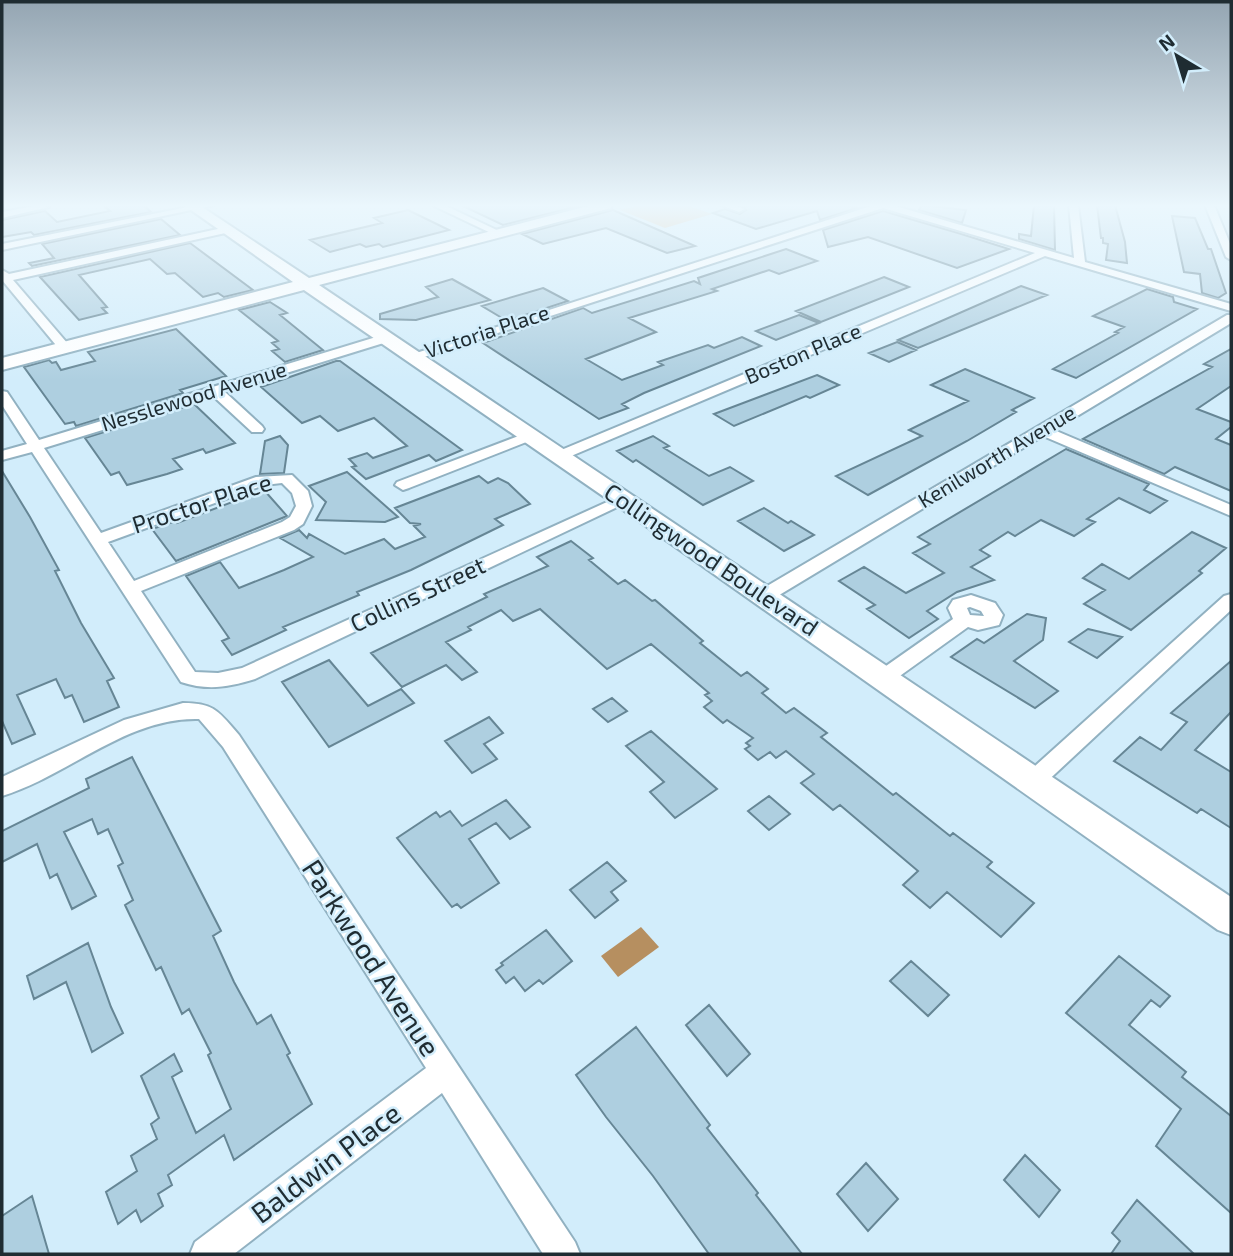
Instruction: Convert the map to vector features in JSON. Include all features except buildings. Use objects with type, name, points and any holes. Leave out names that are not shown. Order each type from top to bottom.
[{"type":"main road","name":"Collingwood Boulevard","points":[[277,264],[1231,918]]},
{"type":"main road","points":[[2,364],[380,264]]},
{"type":"street","points":[[64,264],[4,276],[64,347]]},
{"type":"street","name":"Victoria Place","points":[[413,356],[701,264]]},
{"type":"street","name":"Boston Place","points":[[559,456],[1018,264]]},
{"type":"street","points":[[1085,264],[1231,308]]},
{"type":"street","name":"Kenilworth Avenue","points":[[764,596],[1231,318]]},
{"type":"street","name":"Nesslewood Avenue","points":[[2,456],[386,338]]},
{"type":"street","points":[[215,390],[257,429]]},
{"type":"street","points":[[2,395],[130,589]]},
{"type":"street","points":[[1042,430],[1231,511]]},
{"type":"street","points":[[403,485],[529,436]]},
{"type":"street","name":"Proctor Place","points":[[97,540],[270,478],[286,478],[300,491],[304,506],[297,520],[288,526],[130,589]]},
{"type":"street","name":"Collins Street","points":[[130,589],[188,677],[209,682],[248,674],[624,500]]},
{"type":"street","points":[[1033,781],[1231,600]]},
{"type":"street","points":[[883,678],[965,620]]},
{"type":"street","name":"Parkwood Avenue","points":[[2,787],[150,718],[178,711],[200,710],[206,713],[231,741],[563,1254]]},
{"type":"street","name":"Baldwin Place","points":[[207,1254],[445,1072]]},
{"type":"shaded area","points":[[641,927],[659,947],[618,977],[601,956]]}]
